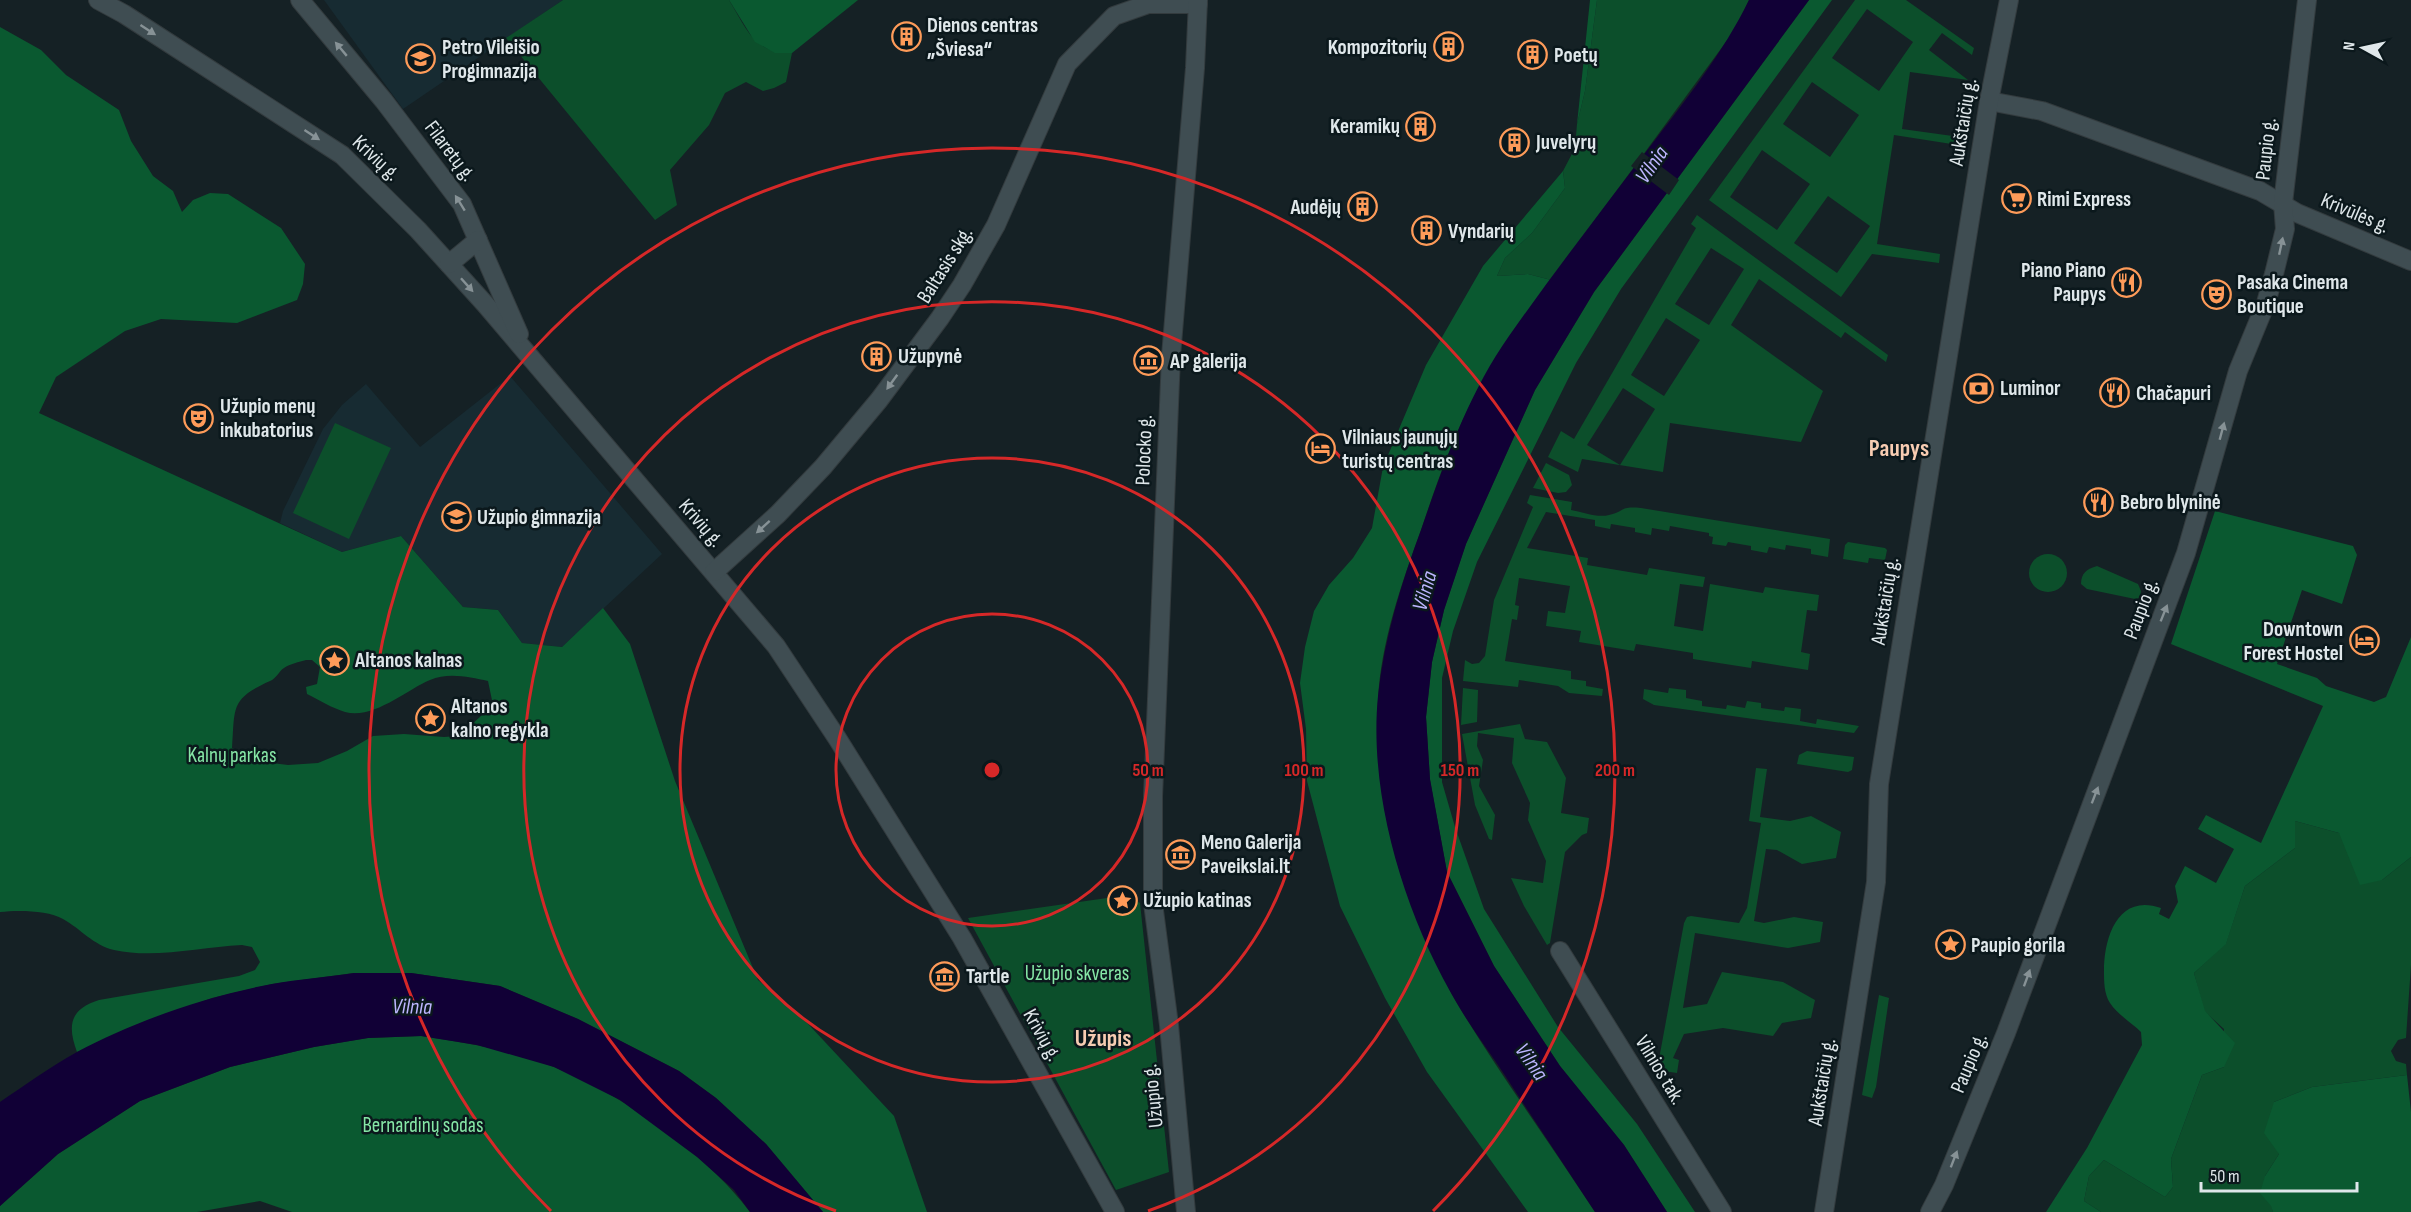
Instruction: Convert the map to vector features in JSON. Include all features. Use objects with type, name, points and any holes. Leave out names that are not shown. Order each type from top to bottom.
[{"type":"street","name":"Krivių g.","points":[[98,0],[124,14],[342,155],[449,264],[714,572],[776,646],[897,833],[962,938],[1115,1212]]},
{"type":"street","name":"Filaretų g.","points":[[300,0],[384,101],[462,204],[527,352]]},
{"type":"street","name":"Aukštaičių g.","points":[[1824,1212],[1876,882],[1879,784],[1989,101],[2009,0]]},
{"type":"street","name":"Paupio g.","points":[[1930,1212],[1944,1185],[2006,1033],[2186,553],[2238,371],[2266,303],[2284,229],[2283,203],[2307,0]]},
{"type":"street","name":"Baltasis skg.","points":[[714,572],[778,514],[824,467],[879,400],[940,318],[962,285],[996,225],[1067,64],[1114,16],[1148,4],[1198,2]]},
{"type":"street","name":"Polocko g.","points":[[1153,903],[1153,797],[1171,366],[1195,68],[1198,2]]},
{"type":"street","name":"Krivūlės g.","points":[[1989,101],[2042,111],[2260,191],[2297,213],[2411,261]]},
{"type":"street","points":[[449,264],[478,240]]},
{"type":"street","name":"Užupio g.","points":[[1153,903],[1172,1060],[1186,1212]]},
{"type":"street","name":"Vilnios tak.","points":[[1560,951],[1722,1212]]},
{"type":"shaded area","name":"Petro Vileišio Progimnazija","points":[[324,0],[563,0],[403,109]]},
{"type":"shaded area","name":"Užupio gimnazija","points":[[510,376],[662,554],[562,647],[522,643],[498,610],[463,607],[401,536],[342,552],[280,523],[283,511],[323,429],[342,405],[366,384],[420,447]]},
{"type":"green space","points":[[563,0],[729,0],[747,30],[760,44],[768,49],[792,53],[786,82],[763,91],[746,82],[725,93],[709,125],[670,170],[677,205],[655,220],[506,38]]},
{"type":"green space","points":[[729,0],[858,0],[792,53],[775,53],[755,42]]},
{"type":"green space","points":[[1590,0],[1597,0],[1585,91],[1577,124]]},
{"type":"green space","points":[[1597,0],[1749,0],[1734,31],[1551,280],[1528,274],[1497,276],[1505,258],[1532,233],[1565,188],[1563,171],[1575,148]]},
{"type":"green space","points":[[1809,0],[1832,0],[1621,289],[1576,363],[1477,562],[1453,631],[1442,678],[1442,782],[1484,909],[1558,1027],[1637,1124],[1695,1212],[1667,1212],[1624,1145],[1560,1066],[1494,966],[1447,872],[1430,780],[1426,717],[1432,662],[1444,610],[1466,544],[1535,390],[1594,292]]},
{"type":"green space","points":[[1855,0],[1906,0],[1974,48],[1972,55],[1942,33],[1929,50],[1968,80],[1910,72],[1902,129],[1960,137],[1958,145],[1894,135],[1877,244],[1940,254],[1939,263],[1872,254],[1841,297],[1709,200]],"holes":[[[1867,9],[1913,42],[1879,91],[1832,58]],[[1812,82],[1859,115],[1830,157],[1783,124]],[[1762,150],[1810,184],[1777,230],[1730,197]],[[1828,196],[1870,226],[1837,273],[1794,243]]]},
{"type":"green space","name":"Kalnų parkas","points":[[0,27],[41,50],[66,75],[119,110],[131,141],[153,176],[173,191],[182,212],[193,200],[210,193],[228,194],[281,228],[305,264],[303,284],[297,300],[237,323],[161,319],[125,331],[56,377],[39,413],[342,552],[401,536],[463,607],[498,610],[522,643],[562,647],[603,608],[630,644],[675,781],[758,980],[797,1012],[894,1116],[927,1212],[823,1212],[766,1144],[716,1098],[679,1071],[578,1019],[500,986],[411,973],[354,973],[272,984],[212,998],[129,1028],[77,1052],[72,1026],[73,1019],[82,1008],[99,1000],[239,976],[255,970],[260,962],[252,947],[242,945],[161,953],[114,950],[100,944],[57,916],[32,911],[0,912]],"holes":[[[312,660],[320,667],[317,684],[306,687],[307,694],[345,712],[367,712],[389,703],[430,680],[444,676],[488,681],[493,705],[459,736],[404,734],[373,736],[347,751],[318,763],[288,765],[255,761],[232,748],[235,714],[241,699],[257,687],[272,680],[282,669],[295,663]]]},
{"type":"green space","points":[[1563,171],[1565,188],[1532,233],[1505,258],[1497,276],[1528,274],[1551,280],[1497,356],[1470,405],[1449,451],[1393,614],[1383,657],[1378,700],[1377,734],[1383,801],[1398,865],[1421,928],[1458,1005],[1595,1212],[1528,1212],[1427,1072],[1385,998],[1340,906],[1307,781],[1306,729],[1300,683],[1305,647],[1314,611],[1329,585],[1353,558],[1372,528],[1383,467],[1426,365],[1483,266]]},
{"type":"green space","points":[[1697,215],[1888,355],[1886,362],[1845,332],[1841,338],[1759,279],[1731,325],[1823,391],[1801,442],[1670,423],[1663,472],[1582,459],[1578,472],[1548,457],[1561,431],[1574,439],[1696,228],[1691,224]],"holes":[[[1711,248],[1744,269],[1709,325],[1675,304]],[[1666,318],[1700,340],[1664,396],[1631,375]],[[1623,388],[1655,409],[1620,465],[1587,445]]]},
{"type":"green space","points":[[335,423],[391,448],[349,539],[293,513]]},
{"type":"green space","points":[[1546,463],[1569,475],[1572,485],[1566,492],[1558,493],[1533,488]]},
{"type":"green space","points":[[1530,495],[1572,502],[1571,510],[1595,515],[1605,516],[1626,508],[1641,508],[1830,539],[1828,557],[1811,554],[1811,549],[1786,545],[1785,550],[1769,547],[1767,553],[1751,550],[1751,546],[1728,542],[1726,546],[1712,544],[1713,537],[1709,536],[1709,533],[1670,526],[1669,531],[1652,528],[1651,535],[1635,532],[1635,528],[1611,524],[1610,529],[1595,526],[1595,520],[1546,512],[1527,548],[1588,558],[1587,565],[1647,575],[1649,568],[1705,577],[1703,587],[1680,584],[1674,626],[1703,631],[1710,584],[1763,593],[1765,587],[1819,595],[1817,611],[1807,610],[1801,652],[1810,654],[1808,670],[1752,661],[1751,668],[1693,659],[1693,653],[1636,644],[1634,651],[1579,642],[1581,631],[1546,626],[1548,611],[1565,613],[1570,586],[1519,578],[1515,605],[1519,606],[1517,620],[1512,619],[1505,661],[1571,671],[1571,679],[1586,681],[1586,686],[1603,689],[1602,696],[1569,693],[1558,686],[1519,680],[1518,687],[1463,681],[1465,660],[1472,664],[1479,663],[1485,656],[1494,600],[1533,507],[1527,503]]},
{"type":"green space","points":[[2215,511],[2353,546],[2357,555],[2342,604],[2302,590],[2277,664],[2317,678],[2326,686],[2374,702],[2386,697],[2411,637],[2411,857],[2382,880],[2360,885],[2339,833],[2295,821],[2295,848],[2245,886],[2226,944],[2194,973],[2205,1011],[2235,1043],[2224,1067],[2202,1075],[2171,1159],[2173,1187],[2165,1197],[2104,1160],[2089,1176],[2084,1201],[2101,1212],[2046,1212],[2087,1148],[2142,1045],[2141,1032],[2113,1007],[2105,992],[2107,945],[2116,921],[2124,912],[2146,905],[2161,908],[2159,914],[2169,919],[2178,902],[2175,886],[2185,866],[2216,883],[2234,849],[2198,829],[2206,815],[2261,843],[2323,706],[2171,644]]},
{"type":"green space","points":[[1848,542],[1885,548],[1887,550],[1885,560],[1869,558],[1868,563],[1843,559],[1845,545]]},
{"type":"green space","points":[[2048,554],[2061,560],[2067,573],[2061,586],[2048,592],[2035,586],[2029,573],[2035,560]]},
{"type":"green space","points":[[2097,566],[2138,584],[2141,591],[2140,598],[2135,599],[2087,589],[2081,584],[2083,574]]},
{"type":"green space","points":[[1463,688],[1478,690],[1477,722],[1461,725]]},
{"type":"green space","points":[[1669,688],[1686,690],[1686,698],[1702,701],[1702,706],[1726,709],[1727,705],[1745,708],[1747,701],[1761,703],[1761,708],[1784,711],[1785,707],[1801,709],[1800,721],[1816,724],[1817,719],[1859,726],[1854,733],[1654,705],[1643,699],[1644,689],[1668,693]]},
{"type":"green space","points":[[1520,724],[1525,739],[1547,742],[1566,778],[1561,813],[1589,818],[1587,833],[1565,852],[1550,943],[1547,945],[1524,906],[1511,878],[1543,883],[1546,861],[1528,820],[1530,803],[1512,763],[1514,738],[1478,733],[1477,746],[1483,760],[1479,786],[1495,815],[1492,840],[1489,839],[1475,805],[1462,734]]},
{"type":"green space","points":[[1807,751],[1854,757],[1852,770],[1848,772],[1797,764],[1799,755]]},
{"type":"green space","points":[[1756,768],[1767,769],[1760,817],[1790,821],[1811,816],[1841,832],[1836,858],[1802,864],[1777,850],[1766,849],[1754,921],[1764,923],[1794,917],[1823,922],[1820,942],[1788,948],[1695,933],[1683,1008],[1707,1004],[1722,972],[1783,982],[1815,1000],[1811,1018],[1782,1023],[1773,1036],[1723,1028],[1684,1034],[1673,1058],[1679,1060],[1677,1073],[1657,1070],[1687,917],[1739,923],[1747,908],[1761,823],[1749,821]]},
{"type":"green space","points":[[2295,821],[2339,833],[2382,880],[2411,857],[2411,965],[2406,1038],[2398,1040],[2391,1051],[2396,1061],[2406,1064],[2407,1075],[2312,1087],[2274,1102],[2279,1154],[2265,1176],[2273,1212],[2101,1212],[2084,1201],[2089,1176],[2104,1160],[2165,1197],[2173,1187],[2171,1159],[2202,1075],[2224,1067],[2224,1029],[2204,1011],[2194,973],[2226,943],[2245,886],[2295,848]]},
{"type":"green space","name":"Užupio skveras","points":[[1128,895],[1140,903],[1169,1172],[1116,1190],[968,918]]},
{"type":"green space","points":[[1879,995],[1889,998],[1876,1087],[1872,1098],[1862,1095]]},
{"type":"green space","name":"Bernardinų sodas","points":[[421,1036],[472,1044],[522,1056],[554,1067],[607,1093],[635,1109],[687,1148],[732,1190],[750,1212],[292,1212],[260,1201],[197,1212],[0,1212],[0,1206],[58,1154],[140,1101],[230,1067],[314,1047],[368,1038]]},
{"type":"green space","points":[[2407,1075],[2411,1112],[2411,1212],[2273,1212],[2260,1193],[2265,1176],[2279,1154],[2264,1133],[2274,1102],[2312,1087]]},
{"type":"water","name":"Vilnia","points":[[1749,0],[1809,0],[1594,292],[1535,390],[1466,544],[1444,610],[1432,662],[1426,717],[1430,779],[1447,872],[1494,966],[1560,1066],[1624,1145],[1667,1212],[1595,1212],[1463,1014],[1422,934],[1407,896],[1385,816],[1376,735],[1378,696],[1389,633],[1407,571],[1448,455],[1481,382],[1494,358],[1526,312],[1703,76],[1739,20]]},
{"type":"water","name":"Vilnia","points":[[354,973],[411,973],[500,986],[578,1019],[679,1071],[716,1098],[766,1144],[823,1212],[750,1212],[734,1190],[697,1157],[620,1100],[554,1067],[477,1045],[421,1036],[368,1038],[314,1047],[230,1067],[140,1101],[58,1154],[0,1206],[0,1102],[38,1076],[99,1041],[172,1011],[247,989]]},
{"type":"pier","points":[[1642,152],[1679,180],[1669,195],[1631,166]]},
{"type":"place","name":"Dienos centras „Šviesa“","points":[[906,37]]},
{"type":"place","name":"Kompozitorių","points":[[1448,47]]},
{"type":"place","name":"Poetų","points":[[1533,55]]},
{"type":"place","name":"Petro Vileišio Progimnazija","points":[[421,59]]},
{"type":"place","name":"Keramikų","points":[[1421,126]]},
{"type":"place","name":"Juvelyrų","points":[[1515,142]]},
{"type":"place","name":"Rimi Express","points":[[2016,199]]},
{"type":"place","name":"Audėjų","points":[[1362,207]]},
{"type":"place","name":"Vyndarių","points":[[1427,231]]},
{"type":"place","name":"Piano Piano Paupys","points":[[2127,282]]},
{"type":"place","name":"Pasaka Cinema Boutique","points":[[2216,294]]},
{"type":"place","name":"Užupynė","points":[[877,356]]},
{"type":"place","name":"AP galerija","points":[[1149,361]]},
{"type":"place","name":"Luminor","points":[[1979,388]]},
{"type":"place","name":"Chačapuri","points":[[2115,393]]},
{"type":"place","name":"Užupio menų inkubatorius","points":[[199,418]]},
{"type":"place","name":"Vilniaus jaunųjų turistų centras","points":[[1321,449]]},
{"type":"place","name":"Bebro blyninė","points":[[2099,502]]},
{"type":"place","name":"Užupio gimnazija","points":[[456,517]]},
{"type":"place","name":"Downtown Forest Hostel","points":[[2364,641]]},
{"type":"place","name":"Altanos kalnas","points":[[334,660]]},
{"type":"place","name":"Altanos kalno regykla","points":[[430,718]]},
{"type":"place","name":"Meno Galerija Paveikslai.lt","points":[[1180,854]]},
{"type":"place","name":"Užupio katinas","points":[[1122,900]]},
{"type":"place","name":"Paupio gorila","points":[[1950,945]]},
{"type":"place","name":"Tartle","points":[[945,976]]},
{"type":"district","name":"Paupys","points":[[1899,448]]},
{"type":"district","name":"Užupis","points":[[1103,1038]]}]
